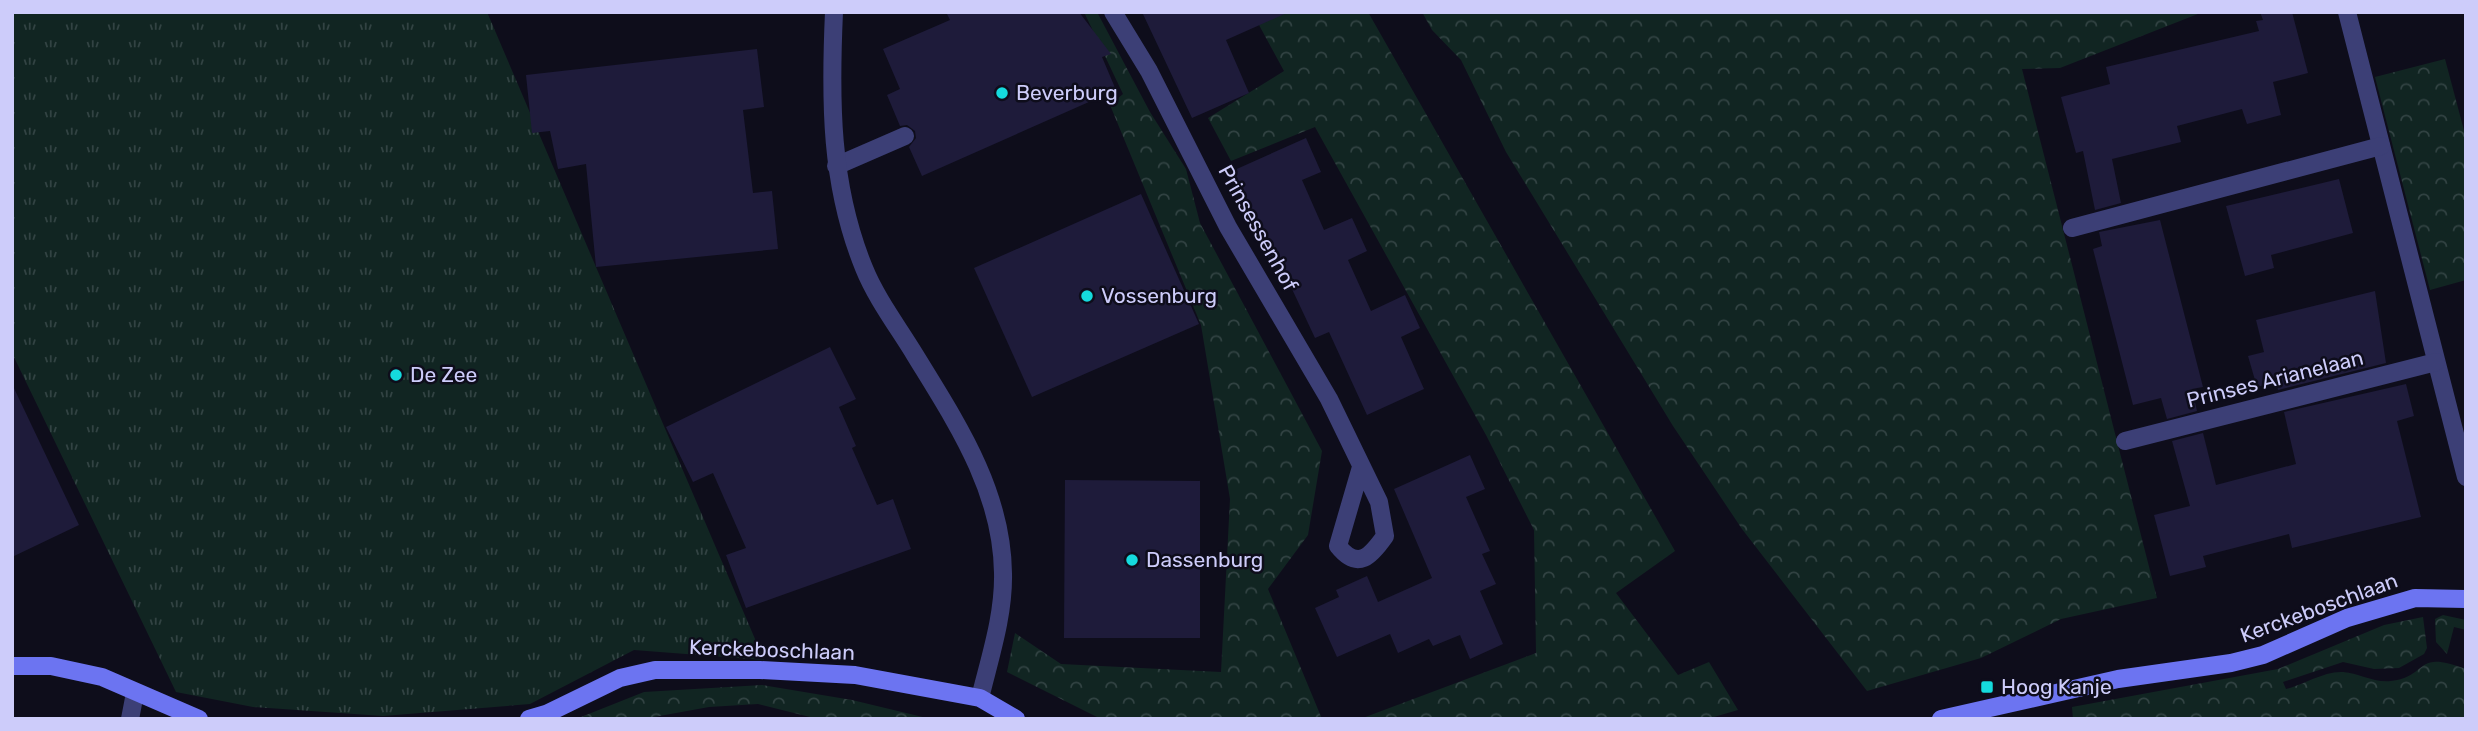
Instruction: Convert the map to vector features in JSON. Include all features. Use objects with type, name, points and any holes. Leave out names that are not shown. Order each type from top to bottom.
[{"type":"street","points":[[834,12],[832,142],[842,197],[864,269],[968,442],[994,509],[1003,573],[999,617],[980,698]]},
{"type":"street","name":"Prinsessenhof","points":[[1113,12],[1149,71],[1228,227],[1329,399],[1361,467]]},
{"type":"street","points":[[2347,12],[2466,477]]},
{"type":"street","points":[[836,166],[905,136]]},
{"type":"street","points":[[2072,228],[2381,146]]},
{"type":"street","name":"Prinses Arianelaan","points":[[2125,442],[2436,362]]},
{"type":"street","name":"Kerckeboschlaan","points":[[1941,719],[2118,679],[2231,663],[2263,655],[2347,618],[2415,598],[2466,599]]},
{"type":"street","points":[[12,666],[64,669],[102,677],[199,719]]},
{"type":"street","name":"Kerckeboschlaan","points":[[529,719],[546,714],[620,678],[655,670],[760,670],[855,675],[980,698],[1016,719]]},
{"type":"street","points":[[130,719],[135,693]]},
{"type":"green space","points":[[12,12],[487,12],[764,660],[634,650],[530,704],[383,716],[253,707],[176,692],[12,353]]},
{"type":"green space","points":[[1084,12],[1097,12],[1150,112],[1186,169],[1200,223],[1322,451],[1308,535],[1268,589],[1322,719],[1101,719],[1007,672],[1015,633],[1061,664],[1221,672],[1230,499],[1201,325],[1110,105],[1123,94]]},
{"type":"green space","points":[[1252,12],[1368,12],[1675,551],[1616,593],[1678,675],[1709,662],[1738,710],[1707,719],[1360,719],[1536,653],[1534,530],[1486,435],[1315,127],[1231,161],[1208,118],[1284,71]]},
{"type":"green space","points":[[1422,12],[2203,12],[2060,68],[2022,69],[2157,598],[2061,619],[1981,658],[1867,691],[1742,529],[1673,426],[1506,152],[1461,60],[1432,30]]},
{"type":"green space","points":[[2445,59],[2466,138],[2466,280],[2430,290],[2375,77]]},
{"type":"green space","points":[[2443,615],[2466,620],[2466,630],[2454,627],[2447,654],[2436,642],[2435,619]]},
{"type":"green space","points":[[2423,617],[2427,648],[2424,654],[2399,668],[2374,669],[2343,662],[2283,682],[2286,689],[2336,672],[2391,681],[2412,674],[2429,663],[2449,664],[2466,669],[2466,719],[2073,719],[2072,707],[2278,669],[2384,625]]},
{"type":"green space","points":[[762,685],[852,700],[931,719],[818,719],[758,704],[709,707],[643,719],[576,719],[644,692]]},
{"type":"building","name":"Beverburg","points":[[946,12],[1079,12],[1111,54],[1102,57],[1116,90],[922,176],[909,147],[916,138],[915,131],[907,125],[900,126],[887,95],[900,89],[883,49],[950,20]]},
{"type":"building","points":[[1142,12],[1289,12],[1226,40],[1249,93],[1192,118]]},
{"type":"building","points":[[2260,12],[2292,12],[2308,73],[2273,82],[2281,115],[2247,124],[2242,109],[2177,126],[2181,142],[2112,159],[2121,203],[2095,210],[2083,151],[2076,153],[2061,97],[2110,84],[2106,67],[2259,31],[2256,21],[2263,20]]},
{"type":"building","points":[[757,49],[764,107],[743,110],[753,193],[772,191],[778,249],[596,267],[586,164],[558,169],[550,131],[532,133],[526,75]]},
{"type":"building","points":[[1306,138],[1321,172],[1302,180],[1324,230],[1352,218],[1367,251],[1348,260],[1371,311],[1405,295],[1420,328],[1401,337],[1424,389],[1367,415],[1329,332],[1315,338],[1276,255],[1268,258],[1230,172]]},
{"type":"building","points":[[2339,179],[2353,233],[2271,255],[2274,268],[2245,276],[2226,206]]},
{"type":"building","name":"Vossenburg","points":[[1141,194],[1199,324],[1032,397],[974,268]]},
{"type":"building","points":[[2160,220],[2203,387],[2192,389],[2197,411],[2167,419],[2161,398],[2133,405],[2093,249],[2102,246],[2099,232]]},
{"type":"building","points":[[2375,291],[2386,363],[2278,390],[2276,382],[2257,387],[2248,356],[2264,352],[2256,320]]},
{"type":"building","points":[[830,347],[856,399],[839,407],[856,446],[852,448],[877,505],[893,499],[911,549],[746,608],[726,555],[746,548],[713,473],[693,482],[666,427]]},
{"type":"building","points":[[12,384],[79,525],[12,557]]},
{"type":"building","points":[[2406,384],[2414,416],[2397,421],[2421,517],[2292,548],[2289,534],[2203,556],[2206,567],[2170,576],[2154,515],[2190,506],[2172,441],[2203,433],[2216,485],[2296,464],[2284,412]]},
{"type":"building","points":[[1470,455],[1485,489],[1466,497],[1490,551],[1482,554],[1496,584],[1480,591],[1503,644],[1470,659],[1460,635],[1433,646],[1429,639],[1398,653],[1390,634],[1337,657],[1315,608],[1339,597],[1336,590],[1367,576],[1378,602],[1432,578],[1394,489]]},
{"type":"building","name":"Dassenburg","points":[[1065,480],[1200,481],[1200,638],[1064,638]]},
{"type":"place","name":"Beverburg","points":[[1002,93]]},
{"type":"place","name":"Vossenburg","points":[[1087,296]]},
{"type":"place","name":"De Zee","points":[[396,375]]},
{"type":"place","name":"Dassenburg","points":[[1132,560]]},
{"type":"place","name":"Hoog Kanje","points":[[1987,687]]}]
